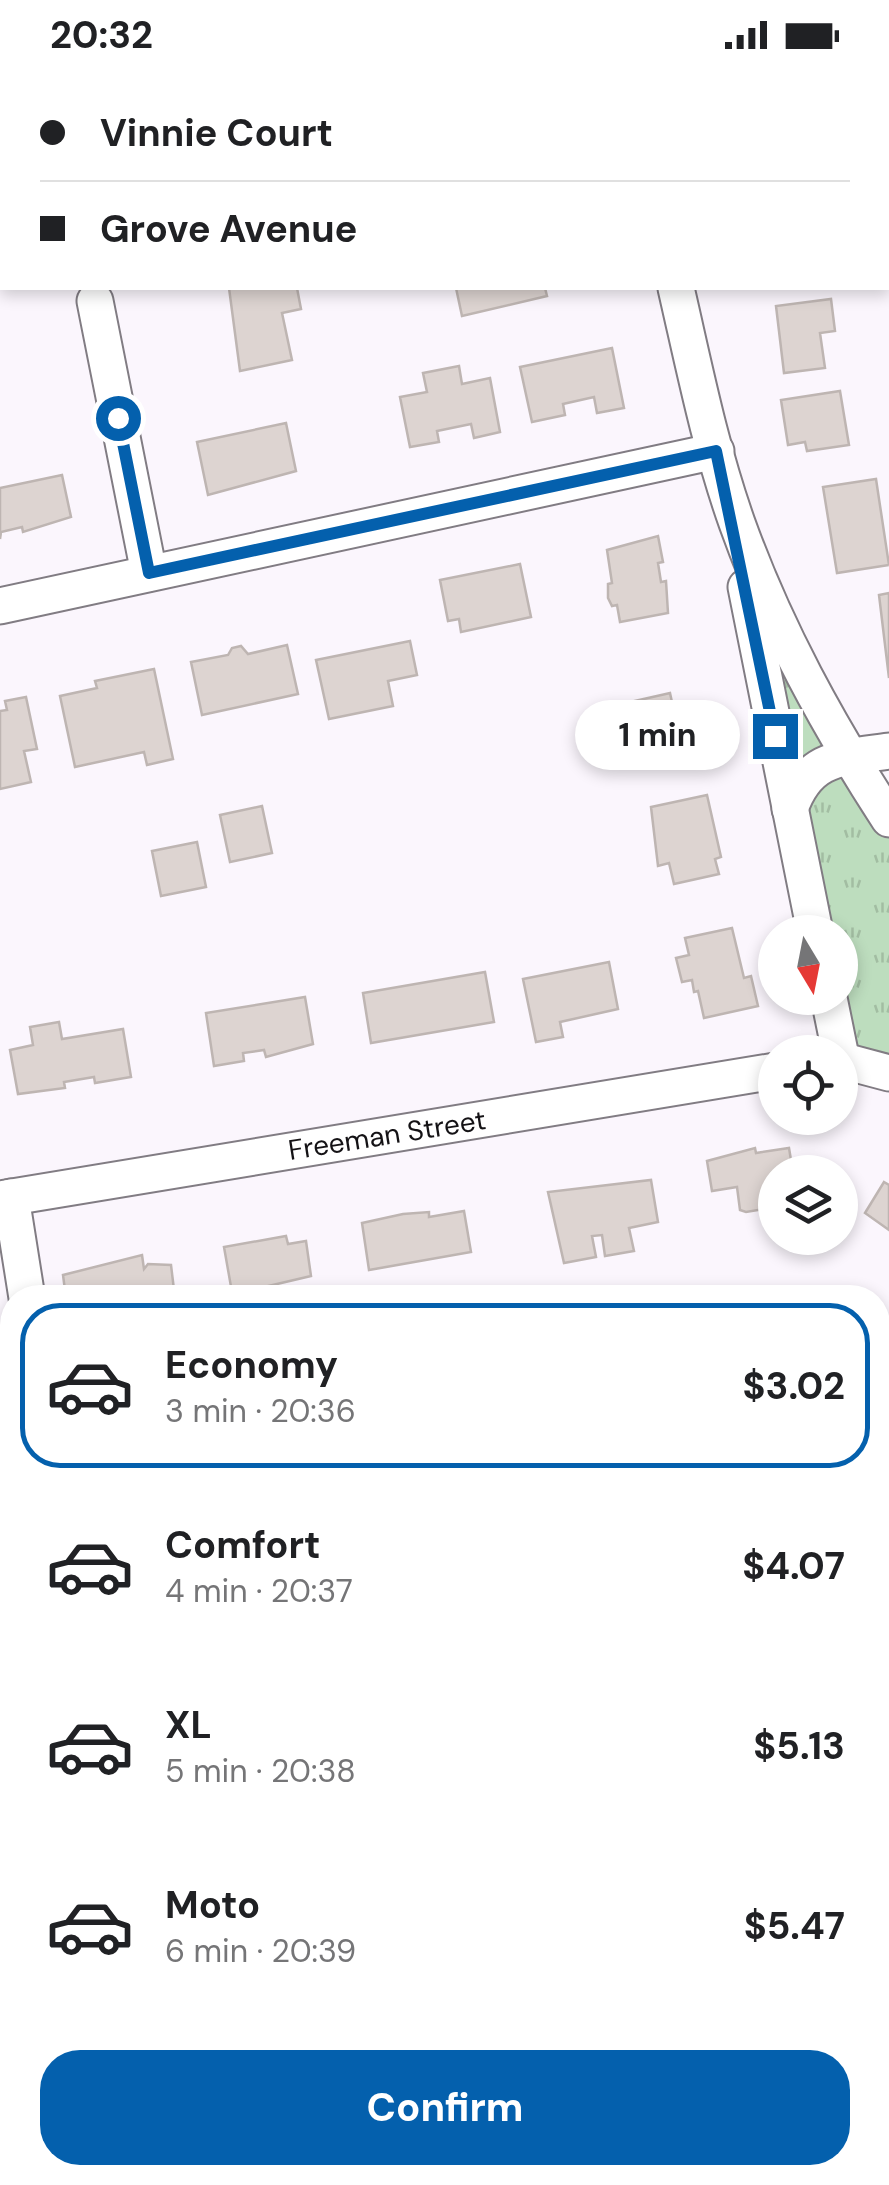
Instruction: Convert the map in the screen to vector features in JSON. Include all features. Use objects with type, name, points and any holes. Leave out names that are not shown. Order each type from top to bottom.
[{"type":"street","points":[[676,290],[727,493],[812,915]]},
{"type":"street","points":[[95,301],[149,573]]},
{"type":"street","points":[[0,606],[716,451]]},
{"type":"street","points":[[727,493],[781,632],[889,820]]},
{"type":"street","points":[[790,809],[797,789],[811,770],[849,756],[889,751]]},
{"type":"street","points":[[858,1062],[889,1073]]},
{"type":"street","name":"Freeman Street","points":[[6,1198],[758,1074]]},
{"type":"street","points":[[6,1198],[25,1285]]},
{"type":"green space","points":[[736,522],[889,819],[889,1073],[858,1065],[858,1035],[841,1035],[841,1015],[858,1015],[858,915],[812,915]]},
{"type":"building","points":[[229,290],[297,290],[301,309],[282,313],[292,360],[240,371]]},
{"type":"building","points":[[456,290],[546,290],[547,296],[462,316]]},
{"type":"building","points":[[831,299],[835,331],[820,333],[825,368],[784,373],[776,306]]},
{"type":"building","points":[[612,348],[624,408],[597,413],[594,397],[563,404],[565,415],[532,422],[520,367]]},
{"type":"building","points":[[459,366],[462,384],[490,378],[500,432],[474,438],[471,424],[437,431],[439,442],[410,447],[400,397],[427,392],[423,373]]},
{"type":"building","points":[[840,391],[849,445],[807,451],[805,442],[788,445],[781,400]]},
{"type":"building","points":[[286,423],[296,471],[208,495],[197,442]]},
{"type":"building","points":[[62,475],[71,517],[23,532],[22,527],[1,532],[0,539],[0,488]]},
{"type":"building","points":[[876,479],[889,565],[837,573],[823,487]]},
{"type":"building","points":[[658,536],[663,562],[658,563],[661,582],[666,581],[668,613],[620,622],[617,605],[612,606],[608,598],[608,584],[612,583],[607,550]]},
{"type":"building","points":[[520,564],[531,617],[461,632],[459,619],[448,621],[440,580]]},
{"type":"building","points":[[889,593],[889,678],[879,595]]},
{"type":"building","points":[[410,641],[417,675],[388,681],[393,706],[329,719],[316,660]]},
{"type":"building","points":[[287,645],[298,694],[202,715],[191,662],[228,655],[232,648],[241,646],[248,654]]},
{"type":"building","points":[[154,669],[173,759],[147,765],[144,752],[75,767],[60,696],[97,688],[95,681]]},
{"type":"building","points":[[670,693],[682,748],[638,758],[626,703]]},
{"type":"building","points":[[26,697],[37,749],[24,751],[31,782],[0,789],[0,711],[7,710],[5,701]]},
{"type":"building","points":[[707,795],[721,857],[715,859],[719,874],[674,884],[669,863],[658,866],[651,807]]},
{"type":"building","points":[[262,806],[272,853],[230,862],[220,815]]},
{"type":"building","points":[[197,842],[206,887],[161,896],[152,851]]},
{"type":"building","points":[[732,928],[744,978],[751,976],[758,1006],[704,1018],[698,991],[694,992],[692,980],[682,982],[676,958],[689,955],[685,938]]},
{"type":"building","points":[[609,962],[618,1009],[560,1022],[563,1037],[536,1042],[523,979]]},
{"type":"building","points":[[485,972],[494,1022],[371,1043],[363,993]]},
{"type":"building","points":[[305,997],[313,1044],[266,1057],[264,1050],[243,1053],[244,1061],[214,1066],[206,1013]]},
{"type":"building","points":[[59,1022],[62,1039],[123,1029],[131,1077],[95,1083],[94,1077],[64,1082],[65,1088],[18,1094],[10,1050],[33,1045],[30,1027]]},
{"type":"building","points":[[755,1148],[756,1153],[789,1148],[790,1155],[758,1155],[758,1210],[746,1212],[740,1210],[737,1187],[712,1191],[707,1161]]},
{"type":"building","points":[[651,1180],[658,1222],[629,1228],[634,1251],[605,1256],[602,1235],[592,1236],[596,1257],[564,1263],[548,1192]]},
{"type":"building","points":[[884,1182],[889,1185],[889,1230],[865,1213]]},
{"type":"building","points":[[464,1211],[471,1252],[369,1270],[362,1223],[403,1214],[429,1212],[429,1217]]},
{"type":"building","points":[[286,1236],[288,1244],[306,1241],[311,1276],[273,1285],[231,1285],[224,1247]]},
{"type":"building","points":[[142,1255],[144,1269],[148,1264],[171,1265],[173,1285],[64,1285],[63,1275]]},
{"type":"route","points":[[118,418],[149,573],[716,451],[775,736]]}]
